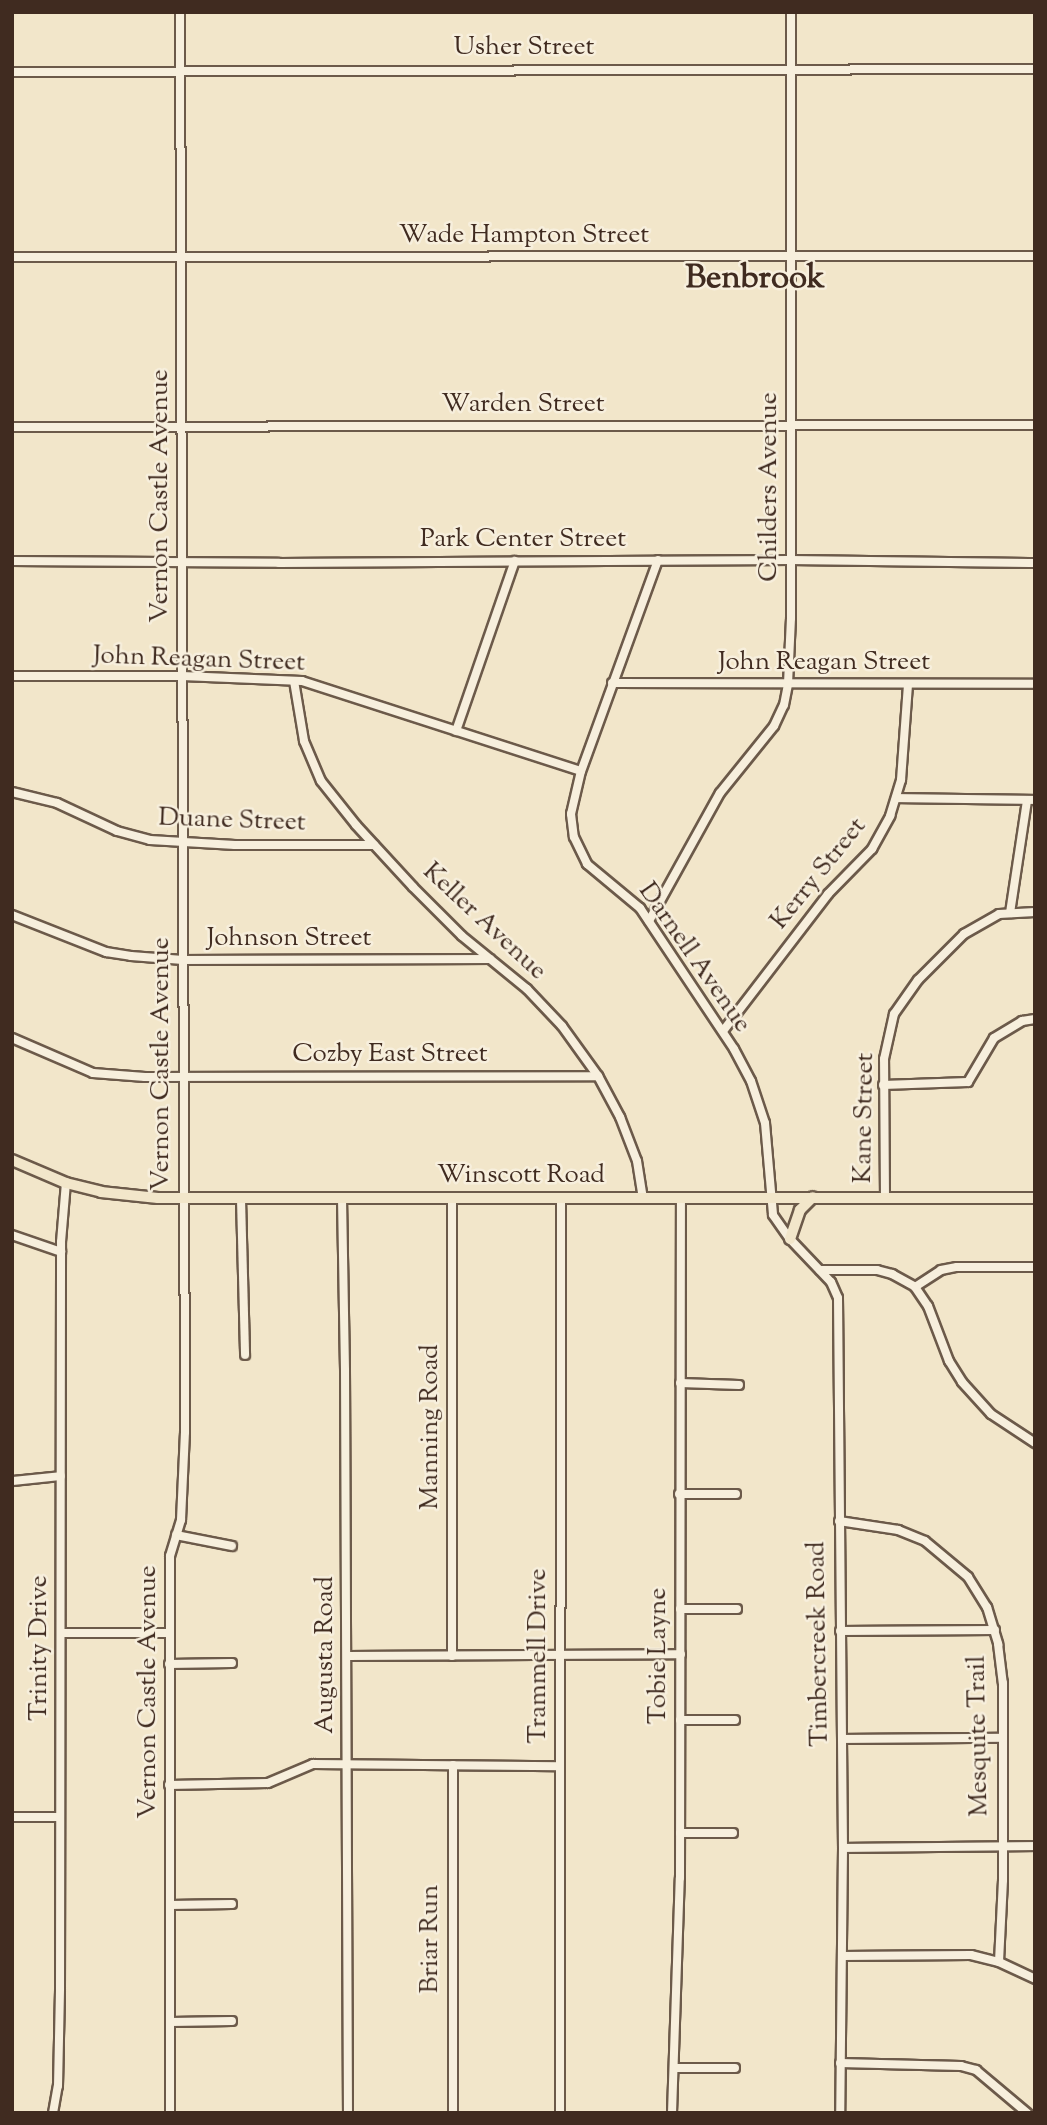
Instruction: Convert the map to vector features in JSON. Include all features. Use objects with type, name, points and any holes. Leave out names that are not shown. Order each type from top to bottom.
[{"type":"main road","name":"Winscott Road","points":[[12,1160],[66,1183],[101,1192],[184,1198],[1035,1198]]},
{"type":"main road","points":[[789,1239],[800,1210],[813,1197]]},
{"type":"street","name":"Vernon Castle Avenue","points":[[170,2113],[170,1556],[185,1488],[180,12]]},
{"type":"street","name":"Childers Avenue","points":[[649,921],[720,793],[774,726],[784,705],[788,684],[792,425],[791,12]]},
{"type":"street","name":"Usher Street","points":[[12,72],[1035,69]]},
{"type":"street","name":"Wade Hampton Street","points":[[12,257],[1035,256]]},
{"type":"street","name":"Warden Street","points":[[12,427],[1035,425]]},
{"type":"street","name":"Darnell Avenue","points":[[658,560],[581,772],[571,814],[579,851],[587,864],[619,888],[649,921],[723,1031],[751,1081],[765,1124],[771,1198]]},
{"type":"street","name":"Park Center Street","points":[[12,561],[790,560],[1035,564]]},
{"type":"street","points":[[456,731],[514,561]]},
{"type":"street","name":"John Reagan Street","points":[[12,676],[182,676],[294,681],[326,687],[581,772]]},
{"type":"street","name":"Keller Avenue","points":[[294,681],[301,730],[315,768],[334,799],[374,845],[462,936],[527,989],[562,1026],[598,1076],[630,1139],[643,1199]]},
{"type":"street","name":"John Reagan Street","points":[[612,683],[1035,684]]},
{"type":"street","name":"Kerry Street","points":[[723,1031],[828,894],[872,849],[896,798],[905,758],[908,684]]},
{"type":"street","name":"Duane Street","points":[[12,792],[57,803],[117,831],[150,840],[182,843],[374,845]]},
{"type":"street","points":[[896,798],[1031,800],[1010,913]]},
{"type":"street","name":"Kane Street","points":[[886,1197],[883,1085],[889,1032],[901,1001],[964,934],[988,918],[1010,913],[1035,912]]},
{"type":"street","name":"Johnson Street","points":[[12,915],[106,952],[183,960],[490,958]]},
{"type":"street","points":[[883,1085],[968,1082],[993,1038],[1021,1021],[1035,1019]]},
{"type":"street","name":"Cozby East Street","points":[[12,1038],[93,1073],[145,1077],[598,1076]]},
{"type":"street","name":"Trinity Drive","points":[[53,2113],[58,2086],[60,1989],[61,1252],[66,1183]]},
{"type":"street","name":"Augusta Road","points":[[341,1198],[347,1656],[348,2113]]},
{"type":"street","name":"Manning Road","points":[[452,1198],[452,1656]]},
{"type":"street","name":"Timbercreek Road","points":[[771,1198],[773,1215],[789,1239],[831,1282],[840,1313],[839,1521],[843,1848],[840,2113]]},
{"type":"street","points":[[241,1199],[245,1354]]},
{"type":"street","name":"Trammell Drive","points":[[560,2113],[561,1199]]},
{"type":"street","name":"Tobie Layne","points":[[671,2113],[680,1833],[681,1199]]},
{"type":"street","points":[[12,1235],[61,1252]]},
{"type":"street","points":[[915,1287],[941,1270],[957,1267],[1035,1267]]},
{"type":"street","points":[[820,1270],[877,1270],[903,1279],[915,1287],[928,1306],[948,1361],[962,1382],[991,1414],[1035,1443]]},
{"type":"street","points":[[680,1383],[739,1385]]},
{"type":"street","points":[[12,1481],[61,1476]]},
{"type":"street","points":[[680,1494],[736,1494]]},
{"type":"street","name":"Mesquite Trail","points":[[839,1521],[898,1530],[925,1541],[968,1577],[987,1607],[995,1630],[1003,1683],[999,1962]]},
{"type":"street","points":[[176,1535],[232,1546]]},
{"type":"street","points":[[680,1609],[737,1608]]},
{"type":"street","points":[[840,1631],[995,1630]]},
{"type":"street","points":[[62,1633],[169,1633]]},
{"type":"street","points":[[347,1656],[681,1654]]},
{"type":"street","points":[[169,1664],[232,1663]]},
{"type":"street","points":[[680,1720],[735,1720]]},
{"type":"street","points":[[842,1739],[1002,1738]]},
{"type":"street","points":[[169,1785],[268,1783],[313,1764],[560,1766]]},
{"type":"street","name":"Briar Run","points":[[453,1765],[453,2113]]},
{"type":"street","points":[[12,1817],[60,1817]]},
{"type":"street","points":[[680,1833],[733,1833]]},
{"type":"street","points":[[843,1848],[1035,1846]]},
{"type":"street","points":[[170,1905],[232,1904]]},
{"type":"street","points":[[842,1956],[957,1954],[999,1962],[1035,1979]]},
{"type":"street","points":[[171,2022],[232,2021]]},
{"type":"street","points":[[840,2063],[961,2066],[976,2070],[1027,2113]]},
{"type":"street","points":[[674,2068],[735,2068]]},
{"type":"district","name":"Benbrook","points":[[755,280]]}]
